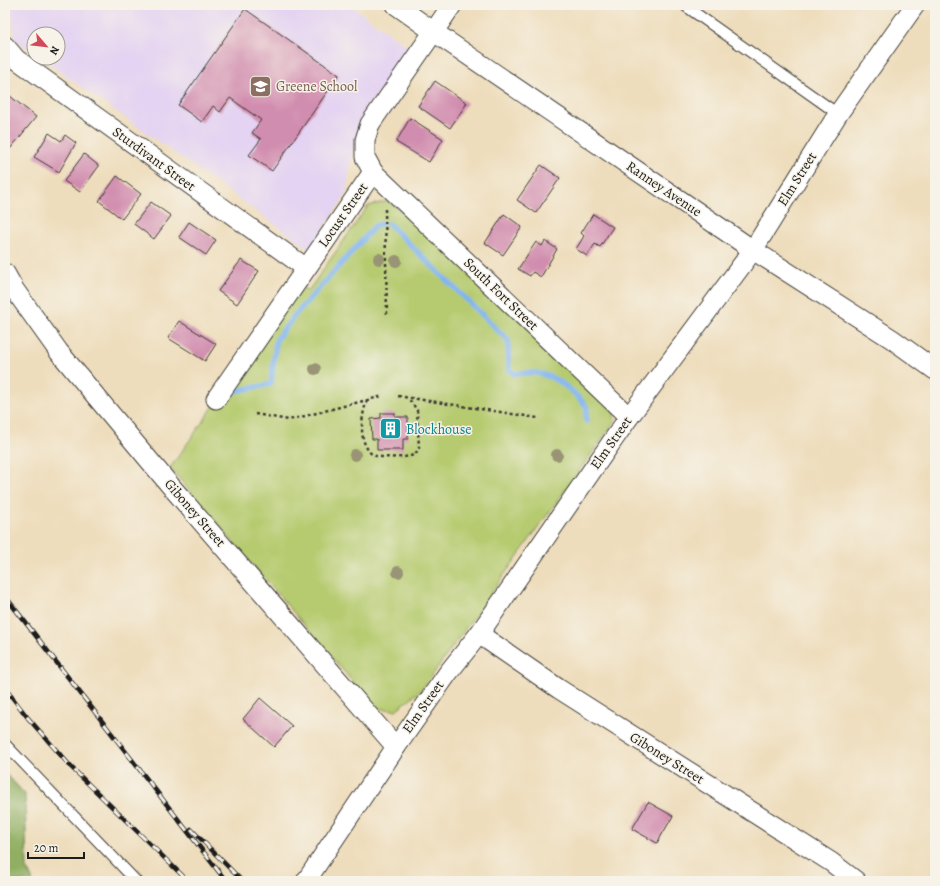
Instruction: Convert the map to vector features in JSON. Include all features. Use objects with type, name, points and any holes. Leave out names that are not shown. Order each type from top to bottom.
[{"type":"street","name":"Ranney Avenue","points":[[396,5],[753,250],[892,339],[935,370]]},
{"type":"street","name":"Locust Street","points":[[216,399],[306,268],[378,177],[365,157],[365,140],[370,124],[452,5]]},
{"type":"street","name":"Elm Street","points":[[306,881],[396,747],[448,673],[479,634],[629,417],[753,250],[838,114],[915,5]]},
{"type":"street","name":"Sturdivant Street","points":[[5,46],[16,59],[306,268]]},
{"type":"street","name":"South Fort Street","points":[[378,177],[629,417]]},
{"type":"street","name":"Giboney Street","points":[[5,273],[14,289],[59,352],[169,484],[396,747]]},
{"type":"street","name":"Giboney Street","points":[[479,634],[559,689],[831,862],[856,881]]},
{"type":"lane","points":[[684,5],[838,114]]},
{"type":"lane","points":[[5,744],[136,881]]},
{"type":"path","points":[[378,177],[388,315]]},
{"type":"path","points":[[255,414],[289,420],[383,396]]},
{"type":"path","points":[[398,396],[538,418]]},
{"type":"path","points":[[367,400],[363,411],[362,427],[365,445],[369,452],[376,456],[385,457],[412,456],[419,448],[417,410],[408,398]]},
{"type":"shaded area","points":[[11,5],[350,5],[408,47],[365,113],[351,158],[346,194],[310,249],[52,66],[66,66],[66,26],[26,26],[26,48],[15,40]]},
{"type":"green space","points":[[387,201],[402,211],[613,408],[615,421],[422,689],[396,710],[381,709],[370,702],[170,468],[299,285],[308,291],[368,206]]},
{"type":"green space","points":[[5,773],[25,794],[27,869],[33,881],[5,881]]},
{"type":"building","name":"Greene School","points":[[245,9],[339,75],[272,171],[249,155],[261,139],[252,133],[261,120],[230,98],[220,112],[213,106],[202,122],[178,105]]},
{"type":"building","points":[[435,81],[467,103],[450,128],[418,106]]},
{"type":"building","points":[[10,96],[36,117],[10,149],[5,145],[5,102]]},
{"type":"building","points":[[410,118],[443,139],[429,162],[396,142]]},
{"type":"building","points":[[49,133],[61,141],[65,135],[76,143],[59,172],[34,157]]},
{"type":"building","points":[[84,154],[99,166],[80,192],[64,181]]},
{"type":"building","points":[[541,165],[560,178],[536,213],[517,200]]},
{"type":"building","points":[[117,176],[141,194],[122,219],[99,201]]},
{"type":"building","points":[[151,202],[171,216],[154,239],[134,224]]},
{"type":"building","points":[[504,214],[522,227],[503,255],[485,243]]},
{"type":"building","points":[[593,214],[613,227],[600,247],[595,244],[587,256],[576,249],[584,236],[581,233]]},
{"type":"building","points":[[189,222],[216,240],[206,255],[179,237]]},
{"type":"building","points":[[545,241],[557,249],[541,277],[533,272],[530,276],[518,269],[536,242],[542,246]]},
{"type":"building","points":[[241,260],[259,271],[237,304],[218,291]]},
{"type":"building","points":[[179,321],[216,344],[205,361],[168,338]]},
{"type":"building","name":"Blockhouse","points":[[381,413],[395,413],[395,417],[408,417],[408,439],[403,439],[403,450],[377,450],[377,439],[372,439],[371,419],[381,418]]},
{"type":"building","points":[[260,698],[292,726],[274,747],[243,719]]},
{"type":"building","points":[[648,802],[673,816],[657,843],[632,829]]},
{"type":"waterway","points":[[388,223],[508,340],[509,369],[514,374],[536,373],[551,377],[558,381],[577,396],[587,407],[586,421]]},
{"type":"waterway","points":[[236,391],[271,384],[276,340],[294,316],[375,226],[381,224]]},
{"type":"railway","points":[[5,596],[226,881]]},
{"type":"railway","points":[[5,688],[28,718],[72,768],[188,881]]},
{"type":"railway","points":[[191,829],[242,881]]},
{"type":"place","name":"Greene School","points":[[261,86]]},
{"type":"place","name":"Blockhouse","points":[[390,429]]}]
